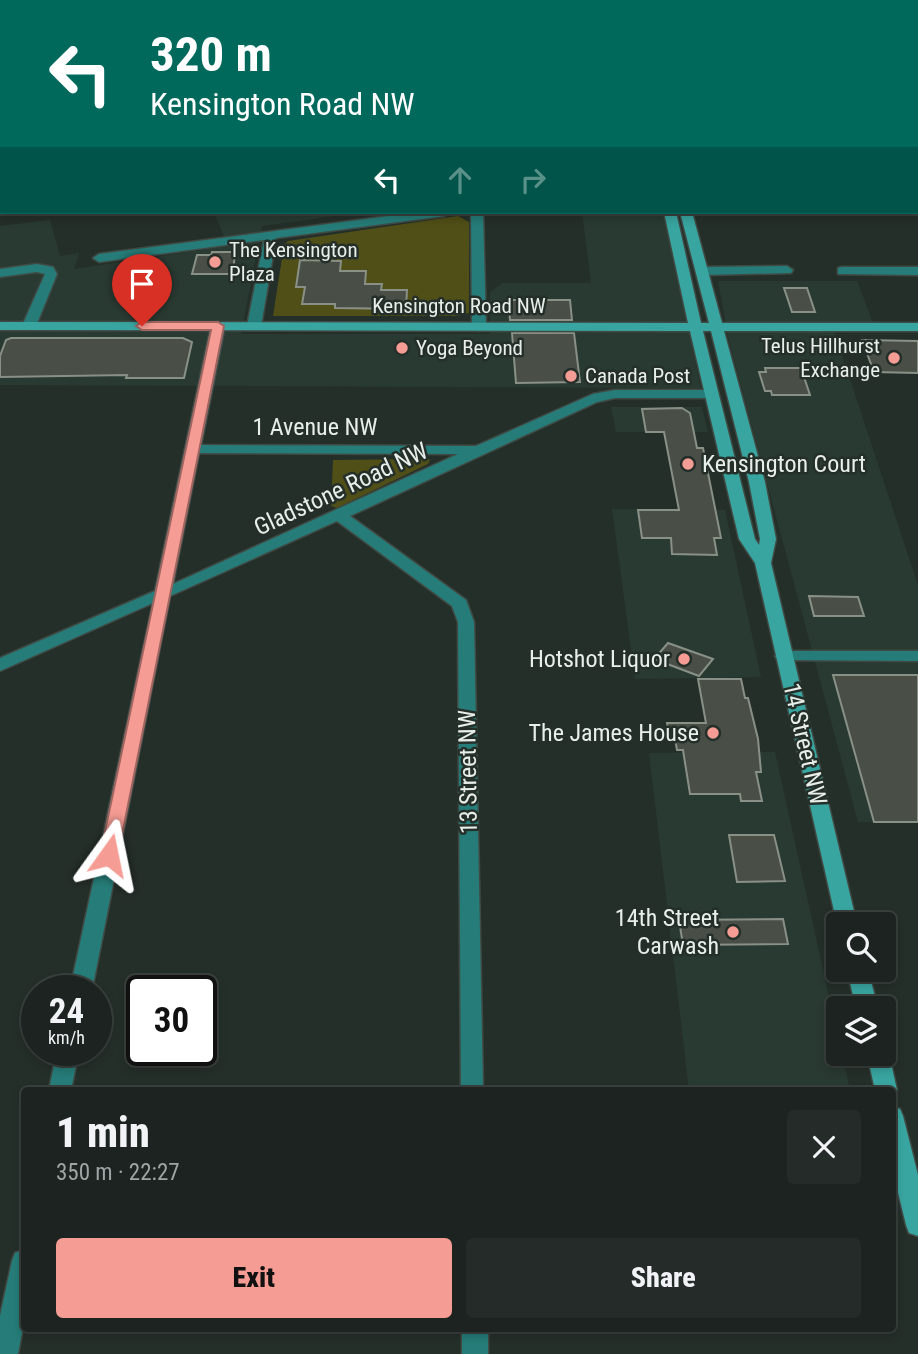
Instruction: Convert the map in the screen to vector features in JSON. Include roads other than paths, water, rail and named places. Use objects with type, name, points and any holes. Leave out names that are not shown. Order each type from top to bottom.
[{"type":"main road","name":"14 Street NW","points":[[670,214],[709,394],[747,539],[763,563],[844,912]]},
{"type":"main road","name":"14 Street NW","points":[[687,214],[718,327],[724,365],[757,482],[768,540],[763,563]]},
{"type":"main road","name":"Kensington Road NW","points":[[0,326],[918,327]]},
{"type":"main road","points":[[881,1066],[885,1087]]},
{"type":"main road","points":[[896,1133],[918,1225]]},
{"type":"street","points":[[99,258],[429,214]]},
{"type":"street","points":[[477,214],[479,327]]},
{"type":"street","points":[[254,326],[271,235]]},
{"type":"street","points":[[0,273],[37,268],[49,270],[51,274],[29,326]]},
{"type":"street","points":[[703,271],[787,270]]},
{"type":"street","points":[[842,271],[918,271]]},
{"type":"street","points":[[84,975],[218,326]]},
{"type":"street","name":"Gladstone Road NW","points":[[0,665],[130,606],[163,596],[603,395],[709,394]]},
{"type":"street","name":"1 Avenue NW","points":[[193,449],[478,450]]},
{"type":"street","name":"13 Street NW","points":[[340,516],[460,604],[466,622],[472,1087]]},
{"type":"street","points":[[784,656],[918,656]]},
{"type":"street","points":[[61,1087],[65,1066]]},
{"type":"street","points":[[5,1354],[21,1276]]},
{"type":"street","points":[[475,1332],[475,1354]]},
{"type":"place","name":"The Kensington Plaza","points":[[215,262]]},
{"type":"place","name":"Yoga Beyond","points":[[402,348]]},
{"type":"place","name":"Telus Hillhurst Exchange","points":[[894,358]]},
{"type":"place","name":"Canada Post","points":[[571,376]]},
{"type":"place","name":"Kensington Court","points":[[688,464]]},
{"type":"place","name":"Hotshot Liquor","points":[[684,659]]},
{"type":"place","name":"The James House","points":[[713,733]]},
{"type":"place","name":"14th Street Carwash","points":[[733,932]]}]
